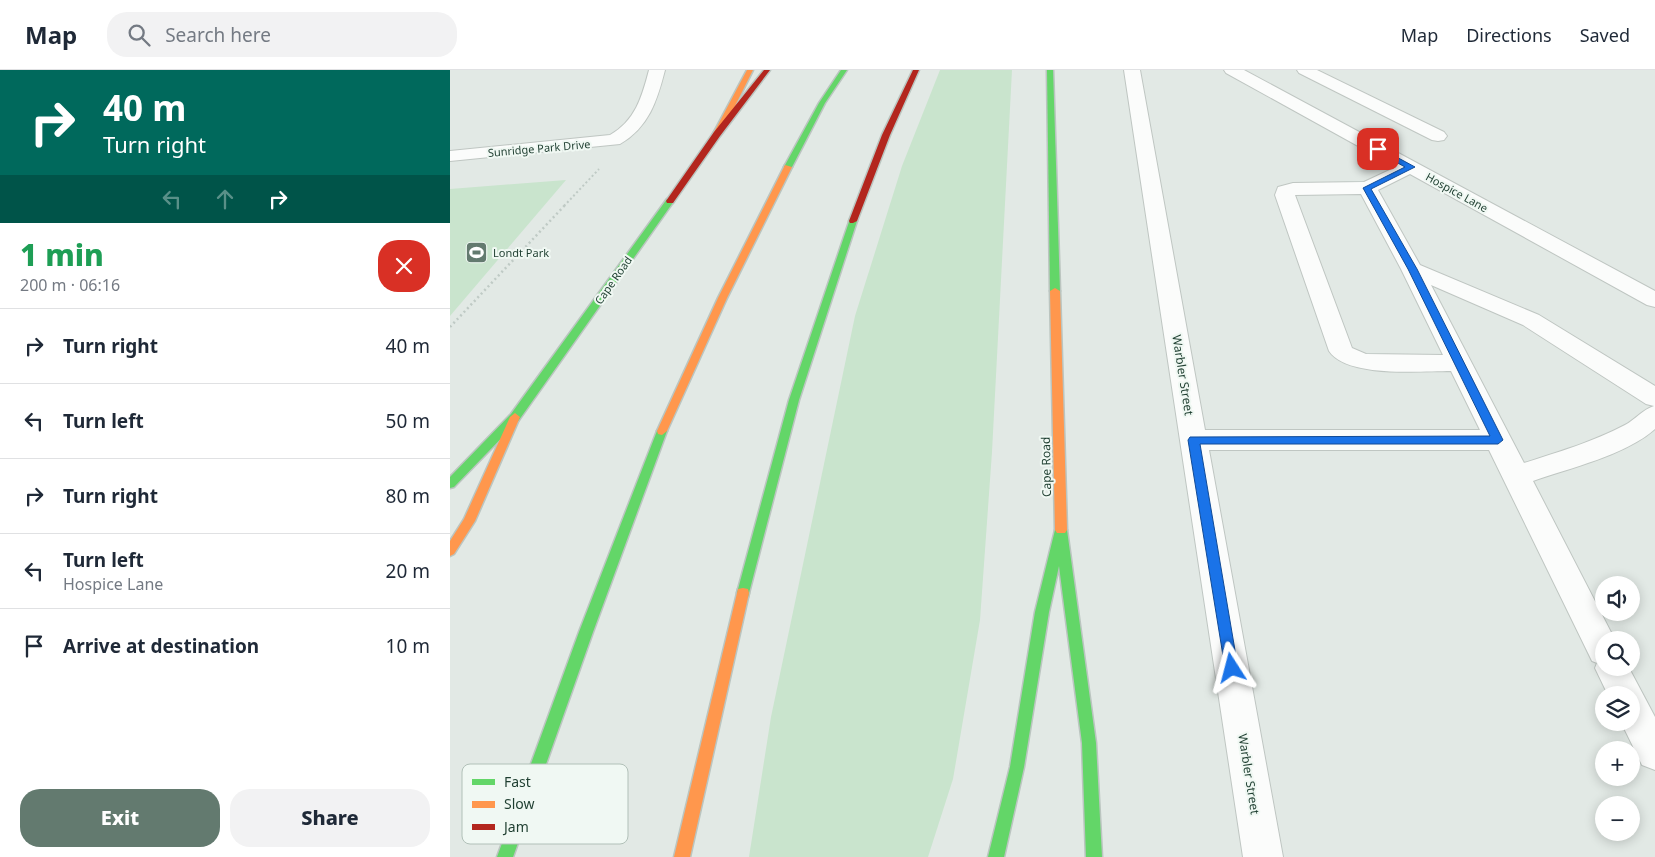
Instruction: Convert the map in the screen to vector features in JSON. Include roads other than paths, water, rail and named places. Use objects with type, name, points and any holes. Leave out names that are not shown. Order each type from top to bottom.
[{"type":"main road","points":[[717,134],[750,70]]},
{"type":"main road","name":"Cape Road","points":[[450,484],[515,417],[717,134],[767,70]]},
{"type":"main road","points":[[538,764],[659,438],[754,231],[822,103],[844,70]]},
{"type":"main road","points":[[682,857],[746,581],[799,386],[860,203],[880,150],[916,70]]},
{"type":"main road","name":"Cape Road","points":[[996,857],[1017,767],[1042,612],[1061,534],[1050,70]]},
{"type":"main road","points":[[450,551],[468,521],[515,417]]},
{"type":"main road","points":[[1061,534],[1089,743],[1094,857]]},
{"type":"main road","points":[[505,857],[510,844]]},
{"type":"street","name":"Sunridge Park Drive","points":[[450,156],[614,140],[626,134],[639,120],[657,70]]},
{"type":"street","name":"Warbler Street","points":[[1132,70],[1263,857]]},
{"type":"street","name":"Hospice Lane","points":[[1232,70],[1655,300]]},
{"type":"street","points":[[1305,70],[1438,136]]},
{"type":"street","points":[[1411,167],[1367,188],[1293,189],[1286,191],[1285,195],[1342,351],[1346,356],[1366,362],[1460,363]]},
{"type":"street","points":[[1367,188],[1412,269],[1595,633]]},
{"type":"street","points":[[1412,269],[1531,320],[1655,398]]},
{"type":"street","points":[[1516,476],[1591,452],[1636,431],[1655,415]]},
{"type":"street","points":[[1194,440],[1498,440]]},
{"type":"street","points":[[1640,724],[1655,753]]},
{"type":"place","name":"Londt Park","points":[[477,252]]}]
